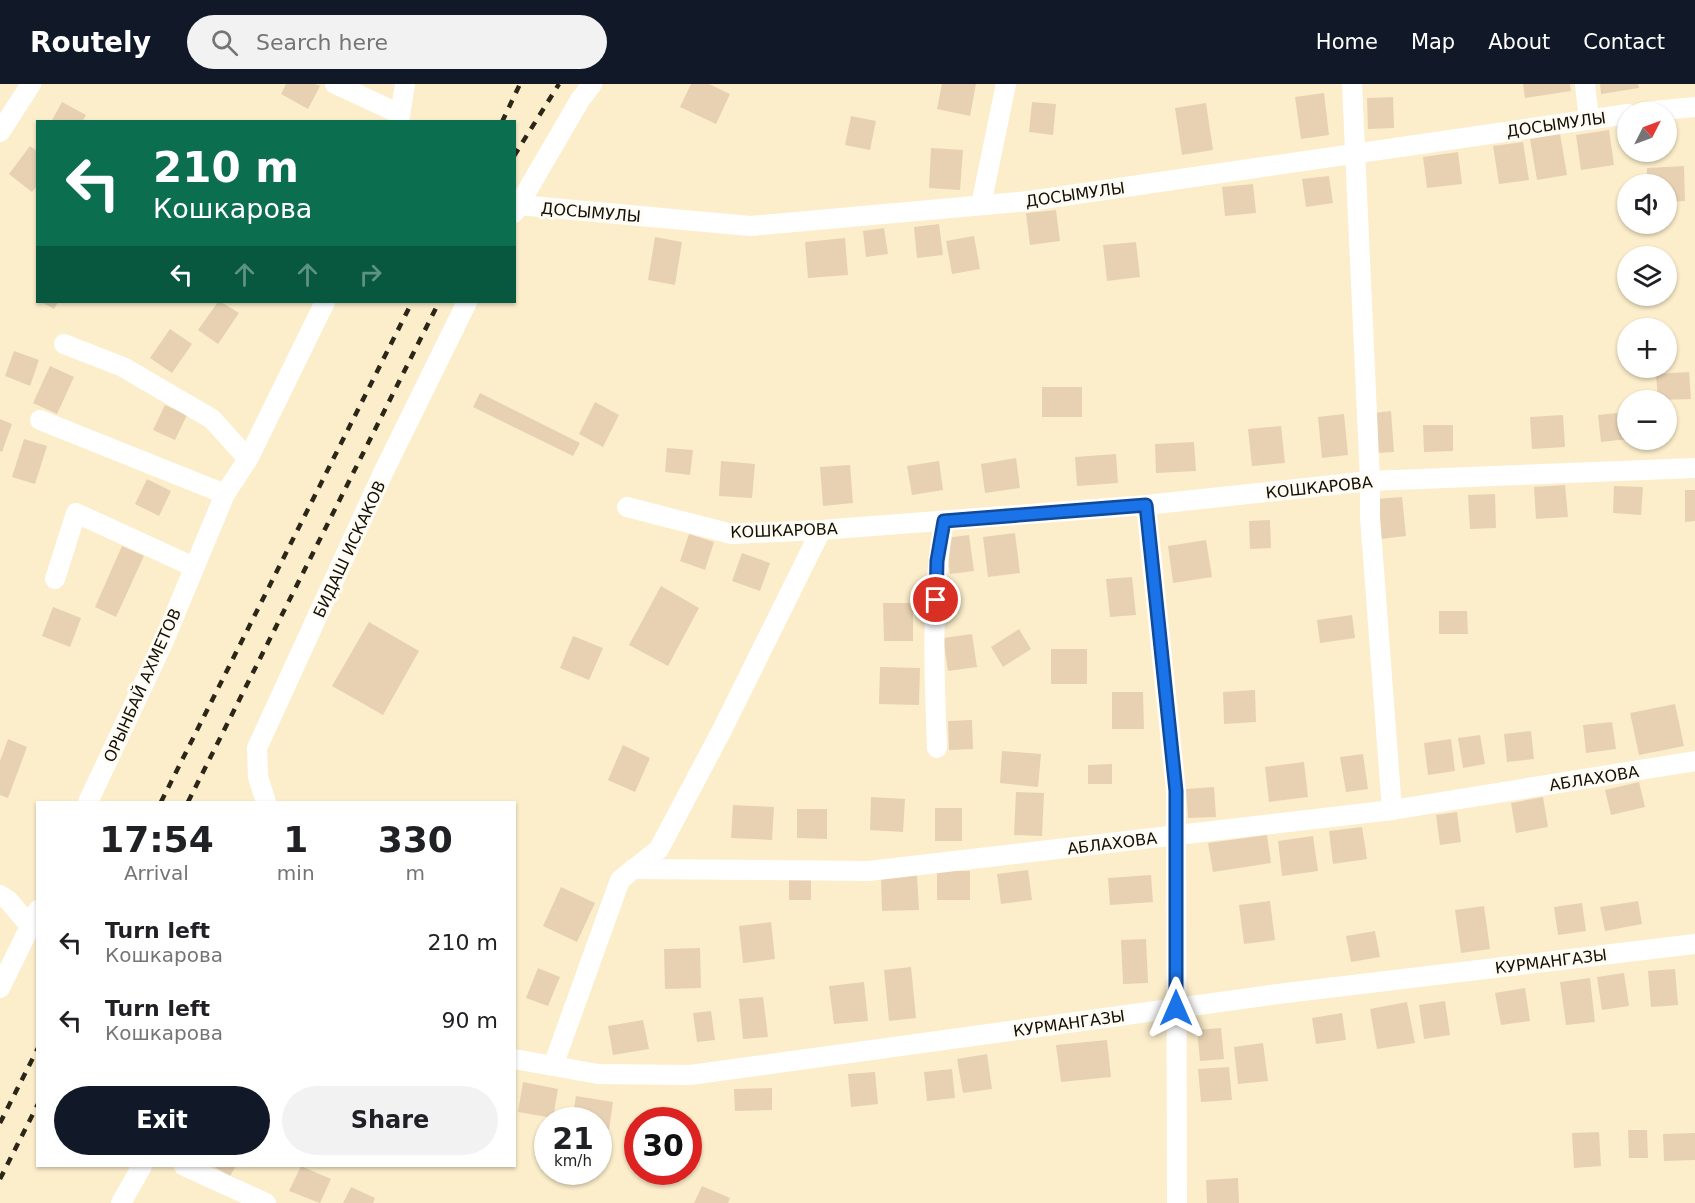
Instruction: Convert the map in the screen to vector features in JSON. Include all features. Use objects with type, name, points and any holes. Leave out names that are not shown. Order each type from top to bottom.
[{"type":"street","points":[[0,132],[31,84]]},
{"type":"street","points":[[335,84],[400,118],[405,84]]},
{"type":"street","points":[[517,209],[580,100],[592,84]]},
{"type":"street","points":[[981,206],[1006,84]]},
{"type":"street","points":[[1352,84],[1370,517],[1392,810]]},
{"type":"street","points":[[1585,84],[1589,119]]},
{"type":"street","points":[[1677,108],[1695,106]]},
{"type":"street","name":"ДОСЫМУЛЫ","points":[[517,209],[750,226],[1029,201],[1617,115]]},
{"type":"street","name":"ОРЫНБАЙ АХМЕТОВ","points":[[88,801],[163,643],[225,494],[248,459],[325,303]]},
{"type":"street","name":"БИДАШ ИСКАКОВ","points":[[266,801],[258,777],[257,748],[384,473],[467,303]]},
{"type":"street","points":[[64,344],[123,368],[212,419],[248,459]]},
{"type":"street","points":[[40,420],[225,494]]},
{"type":"street","name":"КОШКАРОВА","points":[[627,507],[732,534],[821,531],[1146,505],[1370,481],[1695,468]]},
{"type":"street","points":[[1146,505],[1176,791],[1177,1203]]},
{"type":"street","points":[[55,579],[76,513],[194,567]]},
{"type":"street","points":[[937,748],[934,648],[937,561],[944,521]]},
{"type":"street","points":[[553,1066],[620,880],[658,849],[722,730],[821,531]]},
{"type":"street","name":"АБЛАХОВА","points":[[633,869],[869,871],[1392,810],[1695,761]]},
{"type":"street","points":[[0,895],[34,918],[0,988]]},
{"type":"street","name":"КУРМАНГАЗЫ","points":[[516,1059],[598,1074],[690,1075],[1176,1008],[1695,944]]},
{"type":"street","points":[[121,1203],[141,1167]]},
{"type":"street","points":[[186,1167],[266,1203]]},
{"type":"building","points":[[286,84],[320,86],[308,109],[281,94]]},
{"type":"building","points":[[691,84],[709,84],[730,94],[716,124],[680,107]]},
{"type":"building","points":[[942,84],[976,84],[970,116],[937,109]]},
{"type":"building","points":[[1523,84],[1570,84],[1571,91],[1525,98]]},
{"type":"building","points":[[1600,84],[1638,84],[1639,88],[1601,94]]},
{"type":"building","points":[[1324,93],[1329,135],[1301,139],[1295,97]]},
{"type":"building","points":[[1393,97],[1394,128],[1368,129],[1367,98]]},
{"type":"building","points":[[62,102],[86,115],[83,120],[52,120]]},
{"type":"building","points":[[1032,102],[1056,104],[1053,135],[1029,132]]},
{"type":"building","points":[[1206,103],[1213,150],[1182,155],[1175,108]]},
{"type":"building","points":[[851,116],[876,121],[870,150],[845,145]]},
{"type":"building","points":[[1609,130],[1614,165],[1581,170],[1576,135]]},
{"type":"building","points":[[1560,134],[1567,175],[1537,180],[1530,139]]},
{"type":"building","points":[[1523,142],[1529,180],[1499,184],[1493,146]]},
{"type":"building","points":[[30,146],[36,150],[36,187],[32,192],[9,174]]},
{"type":"building","points":[[931,148],[963,150],[960,190],[929,188]]},
{"type":"building","points":[[1458,152],[1462,184],[1427,188],[1423,157]]},
{"type":"building","points":[[1684,166],[1685,201],[1677,201],[1677,174],[1647,174],[1647,168]]},
{"type":"building","points":[[1329,176],[1333,203],[1306,207],[1302,179]]},
{"type":"building","points":[[1253,184],[1256,213],[1225,216],[1222,187]]},
{"type":"building","points":[[1056,210],[1060,241],[1030,245],[1026,213]]},
{"type":"building","points":[[939,224],[943,255],[917,258],[914,227]]},
{"type":"building","points":[[884,228],[888,254],[866,257],[863,231]]},
{"type":"building","points":[[974,236],[980,269],[952,274],[946,241]]},
{"type":"building","points":[[655,237],[682,242],[675,285],[648,280]]},
{"type":"building","points":[[845,238],[848,275],[808,278],[805,242]]},
{"type":"building","points":[[1136,242],[1140,277],[1107,281],[1103,245]]},
{"type":"building","points":[[43,303],[57,303],[54,309]]},
{"type":"building","points":[[217,303],[223,303],[239,313],[218,344],[198,330]]},
{"type":"building","points":[[170,329],[192,344],[172,373],[150,358]]},
{"type":"building","points":[[14,351],[39,360],[30,386],[5,376]]},
{"type":"building","points":[[50,366],[74,377],[57,414],[33,403]]},
{"type":"building","points":[[1689,372],[1691,399],[1677,399],[1677,390],[1657,390],[1656,378],[1677,378],[1677,373]]},
{"type":"building","points":[[1042,387],[1082,387],[1082,417],[1042,417]]},
{"type":"building","points":[[480,393],[580,443],[573,456],[473,407]]},
{"type":"building","points":[[595,402],[619,415],[603,447],[579,434]]},
{"type":"building","points":[[165,405],[187,415],[175,440],[153,430]]},
{"type":"building","points":[[1391,411],[1394,452],[1375,453],[1373,413]]},
{"type":"building","points":[[1617,413],[1617,440],[1601,442],[1598,415]]},
{"type":"building","points":[[1344,414],[1348,455],[1322,458],[1318,417]]},
{"type":"building","points":[[1563,415],[1565,447],[1532,449],[1530,417]]},
{"type":"building","points":[[0,419],[12,424],[2,452],[0,451]]},
{"type":"building","points":[[1423,425],[1453,425],[1453,451],[1424,452]]},
{"type":"building","points":[[1281,426],[1285,463],[1252,466],[1248,429]]},
{"type":"building","points":[[24,439],[47,446],[35,484],[12,477]]},
{"type":"building","points":[[1194,442],[1196,471],[1156,473],[1155,444]]},
{"type":"building","points":[[667,448],[693,450],[690,475],[665,472]]},
{"type":"building","points":[[1116,454],[1118,483],[1077,486],[1075,457]]},
{"type":"building","points":[[1016,458],[1020,488],[985,493],[981,464]]},
{"type":"building","points":[[721,461],[755,464],[752,498],[719,496]]},
{"type":"building","points":[[939,461],[943,490],[912,495],[907,466]]},
{"type":"building","points":[[850,465],[853,503],[823,506],[820,467]]},
{"type":"building","points":[[147,479],[171,491],[159,516],[135,504]]},
{"type":"building","points":[[1565,485],[1568,517],[1536,519],[1534,487]]},
{"type":"building","points":[[1614,486],[1643,487],[1641,515],[1613,513]]},
{"type":"building","points":[[1685,490],[1695,490],[1695,521],[1685,522]]},
{"type":"building","points":[[1495,494],[1496,528],[1470,529],[1468,495]]},
{"type":"building","points":[[1402,497],[1406,536],[1381,539],[1376,499]]},
{"type":"building","points":[[1270,520],[1271,548],[1250,549],[1249,521]]},
{"type":"building","points":[[1015,533],[1020,573],[988,577],[983,537]]},
{"type":"building","points":[[689,534],[714,542],[705,570],[680,561]]},
{"type":"building","points":[[969,535],[974,571],[950,574],[945,538]]},
{"type":"building","points":[[1206,540],[1212,577],[1173,583],[1168,546]]},
{"type":"building","points":[[122,546],[144,556],[116,617],[95,607]]},
{"type":"building","points":[[742,553],[770,563],[760,591],[732,581]]},
{"type":"building","points":[[1132,577],[1136,615],[1110,617],[1106,579]]},
{"type":"building","points":[[661,586],[699,608],[668,666],[629,645]]},
{"type":"building","points":[[883,603],[913,603],[913,641],[884,641]]},
{"type":"building","points":[[53,607],[81,618],[70,647],[42,636]]},
{"type":"building","points":[[1439,611],[1467,611],[1468,634],[1439,634]]},
{"type":"building","points":[[1352,615],[1355,638],[1320,643],[1317,620]]},
{"type":"building","points":[[369,622],[419,651],[383,715],[332,686]]},
{"type":"building","points":[[1019,629],[1031,649],[1003,667],[991,647]]},
{"type":"building","points":[[972,634],[977,667],[948,671],[943,638]]},
{"type":"building","points":[[573,636],[603,648],[589,680],[560,668]]},
{"type":"building","points":[[1051,649],[1087,649],[1087,684],[1051,684]]},
{"type":"building","points":[[880,667],[920,668],[919,705],[879,704]]},
{"type":"building","points":[[1255,690],[1256,722],[1224,724],[1223,692]]},
{"type":"building","points":[[1112,692],[1143,692],[1144,729],[1112,729]]},
{"type":"building","points":[[1675,704],[1684,746],[1639,755],[1630,713]]},
{"type":"building","points":[[972,720],[973,749],[949,750],[948,721]]},
{"type":"building","points":[[1612,722],[1616,749],[1586,753],[1583,725]]},
{"type":"building","points":[[1531,731],[1534,759],[1507,762],[1504,734]]},
{"type":"building","points":[[1480,735],[1485,764],[1463,768],[1458,738]]},
{"type":"building","points":[[8,739],[27,747],[8,798],[0,795],[0,761]]},
{"type":"building","points":[[1451,739],[1455,771],[1428,775],[1424,743]]},
{"type":"building","points":[[623,745],[650,758],[635,792],[608,780]]},
{"type":"building","points":[[1002,751],[1041,754],[1038,787],[1000,783]]},
{"type":"building","points":[[1363,754],[1368,789],[1346,792],[1340,757]]},
{"type":"building","points":[[1304,762],[1308,797],[1269,802],[1265,767]]},
{"type":"building","points":[[1112,764],[1112,784],[1088,784],[1088,765]]},
{"type":"building","points":[[1639,782],[1645,807],[1611,815],[1605,790]]},
{"type":"building","points":[[1214,787],[1216,817],[1188,818],[1186,789]]},
{"type":"building","points":[[1016,792],[1044,793],[1042,836],[1014,835]]},
{"type":"building","points":[[871,797],[905,799],[903,832],[870,830]]},
{"type":"building","points":[[1543,797],[1548,827],[1516,833],[1511,803]]},
{"type":"building","points":[[733,805],[774,807],[772,840],[731,838]]},
{"type":"building","points":[[935,808],[962,808],[962,841],[935,841]]},
{"type":"building","points":[[797,809],[827,809],[827,839],[797,838]]},
{"type":"building","points":[[1457,812],[1461,842],[1440,845],[1436,815]]},
{"type":"building","points":[[1362,827],[1367,859],[1333,864],[1329,831]]},
{"type":"building","points":[[1267,835],[1271,863],[1213,872],[1208,843]]},
{"type":"building","points":[[1313,836],[1318,871],[1282,876],[1278,841]]},
{"type":"building","points":[[1028,870],[1032,900],[1001,904],[997,874]]},
{"type":"building","points":[[937,871],[970,871],[970,900],[937,900]]},
{"type":"building","points":[[917,875],[919,910],[882,911],[881,876]]},
{"type":"building","points":[[1151,875],[1153,902],[1110,905],[1108,878]]},
{"type":"building","points":[[789,876],[811,877],[811,900],[789,900]]},
{"type":"building","points":[[561,887],[595,903],[577,942],[543,926]]},
{"type":"building","points":[[1270,901],[1275,940],[1244,944],[1239,905]]},
{"type":"building","points":[[1638,901],[1642,924],[1605,931],[1600,907]]},
{"type":"building","points":[[1582,903],[1586,931],[1558,935],[1554,907]]},
{"type":"building","points":[[1484,906],[1490,949],[1461,953],[1455,910]]},
{"type":"building","points":[[771,922],[775,959],[743,963],[739,926]]},
{"type":"building","points":[[1375,931],[1380,957],[1351,962],[1346,936]]},
{"type":"building","points":[[1146,939],[1148,983],[1123,984],[1121,940]]},
{"type":"building","points":[[700,948],[701,988],[665,989],[664,949]]},
{"type":"building","points":[[911,967],[916,1018],[889,1021],[884,970]]},
{"type":"building","points":[[538,968],[560,977],[548,1006],[526,998]]},
{"type":"building","points":[[1675,969],[1678,1005],[1651,1007],[1648,971]]},
{"type":"building","points":[[1624,973],[1629,1006],[1602,1010],[1597,977]]},
{"type":"building","points":[[1590,978],[1595,1022],[1566,1025],[1560,982]]},
{"type":"building","points":[[864,982],[868,1021],[834,1024],[829,986]]},
{"type":"building","points":[[1525,988],[1530,1021],[1501,1025],[1495,993]]},
{"type":"building","points":[[763,997],[768,1037],[743,1039],[739,999]]},
{"type":"building","points":[[1445,1001],[1450,1035],[1424,1039],[1419,1005]]},
{"type":"building","points":[[1407,1002],[1415,1043],[1377,1049],[1370,1009]]},
{"type":"building","points":[[711,1011],[715,1040],[697,1042],[693,1013]]},
{"type":"building","points":[[1342,1013],[1346,1040],[1316,1044],[1312,1018]]},
{"type":"building","points":[[643,1020],[649,1049],[613,1055],[608,1026]]},
{"type":"building","points":[[1221,1028],[1224,1059],[1200,1061],[1197,1030]]},
{"type":"building","points":[[1107,1040],[1111,1077],[1061,1082],[1056,1045]]},
{"type":"building","points":[[1263,1043],[1268,1081],[1238,1084],[1234,1047]]},
{"type":"building","points":[[987,1054],[992,1089],[963,1093],[957,1059]]},
{"type":"building","points":[[1229,1067],[1232,1100],[1201,1102],[1198,1069]]},
{"type":"building","points":[[952,1069],[955,1098],[927,1101],[924,1072]]},
{"type":"building","points":[[875,1072],[878,1104],[851,1107],[848,1074]]},
{"type":"building","points":[[523,1082],[558,1089],[555,1107],[534,1107],[534,1115],[518,1112]]},
{"type":"building","points":[[772,1088],[772,1110],[735,1111],[734,1089]]},
{"type":"building","points":[[576,1096],[613,1102],[612,1109],[612,1107],[574,1107]]},
{"type":"building","points":[[1628,1130],[1647,1130],[1648,1158],[1629,1158]]},
{"type":"building","points":[[1599,1132],[1601,1166],[1574,1168],[1572,1133]]},
{"type":"building","points":[[1695,1133],[1695,1160],[1664,1161],[1663,1134]]},
{"type":"building","points":[[215,1167],[235,1167],[230,1176]]},
{"type":"building","points":[[301,1167],[331,1179],[320,1203],[289,1191]]},
{"type":"building","points":[[1238,1178],[1239,1203],[1207,1203],[1206,1180]]},
{"type":"building","points":[[702,1186],[730,1198],[728,1203],[694,1203]]},
{"type":"building","points":[[351,1187],[375,1198],[373,1203],[343,1203]]},
{"type":"railway","points":[[503,120],[520,84]]},
{"type":"railway","points":[[516,153],[559,84]]},
{"type":"railway","points":[[162,801],[411,303]]},
{"type":"railway","points":[[189,801],[438,303]]},
{"type":"railway","points":[[0,1123],[36,1052]]},
{"type":"railway","points":[[0,1179],[36,1108]]},
{"type":"route","points":[[936,600],[937,561],[944,521],[1146,505],[1176,791],[1176,1008]]}]
